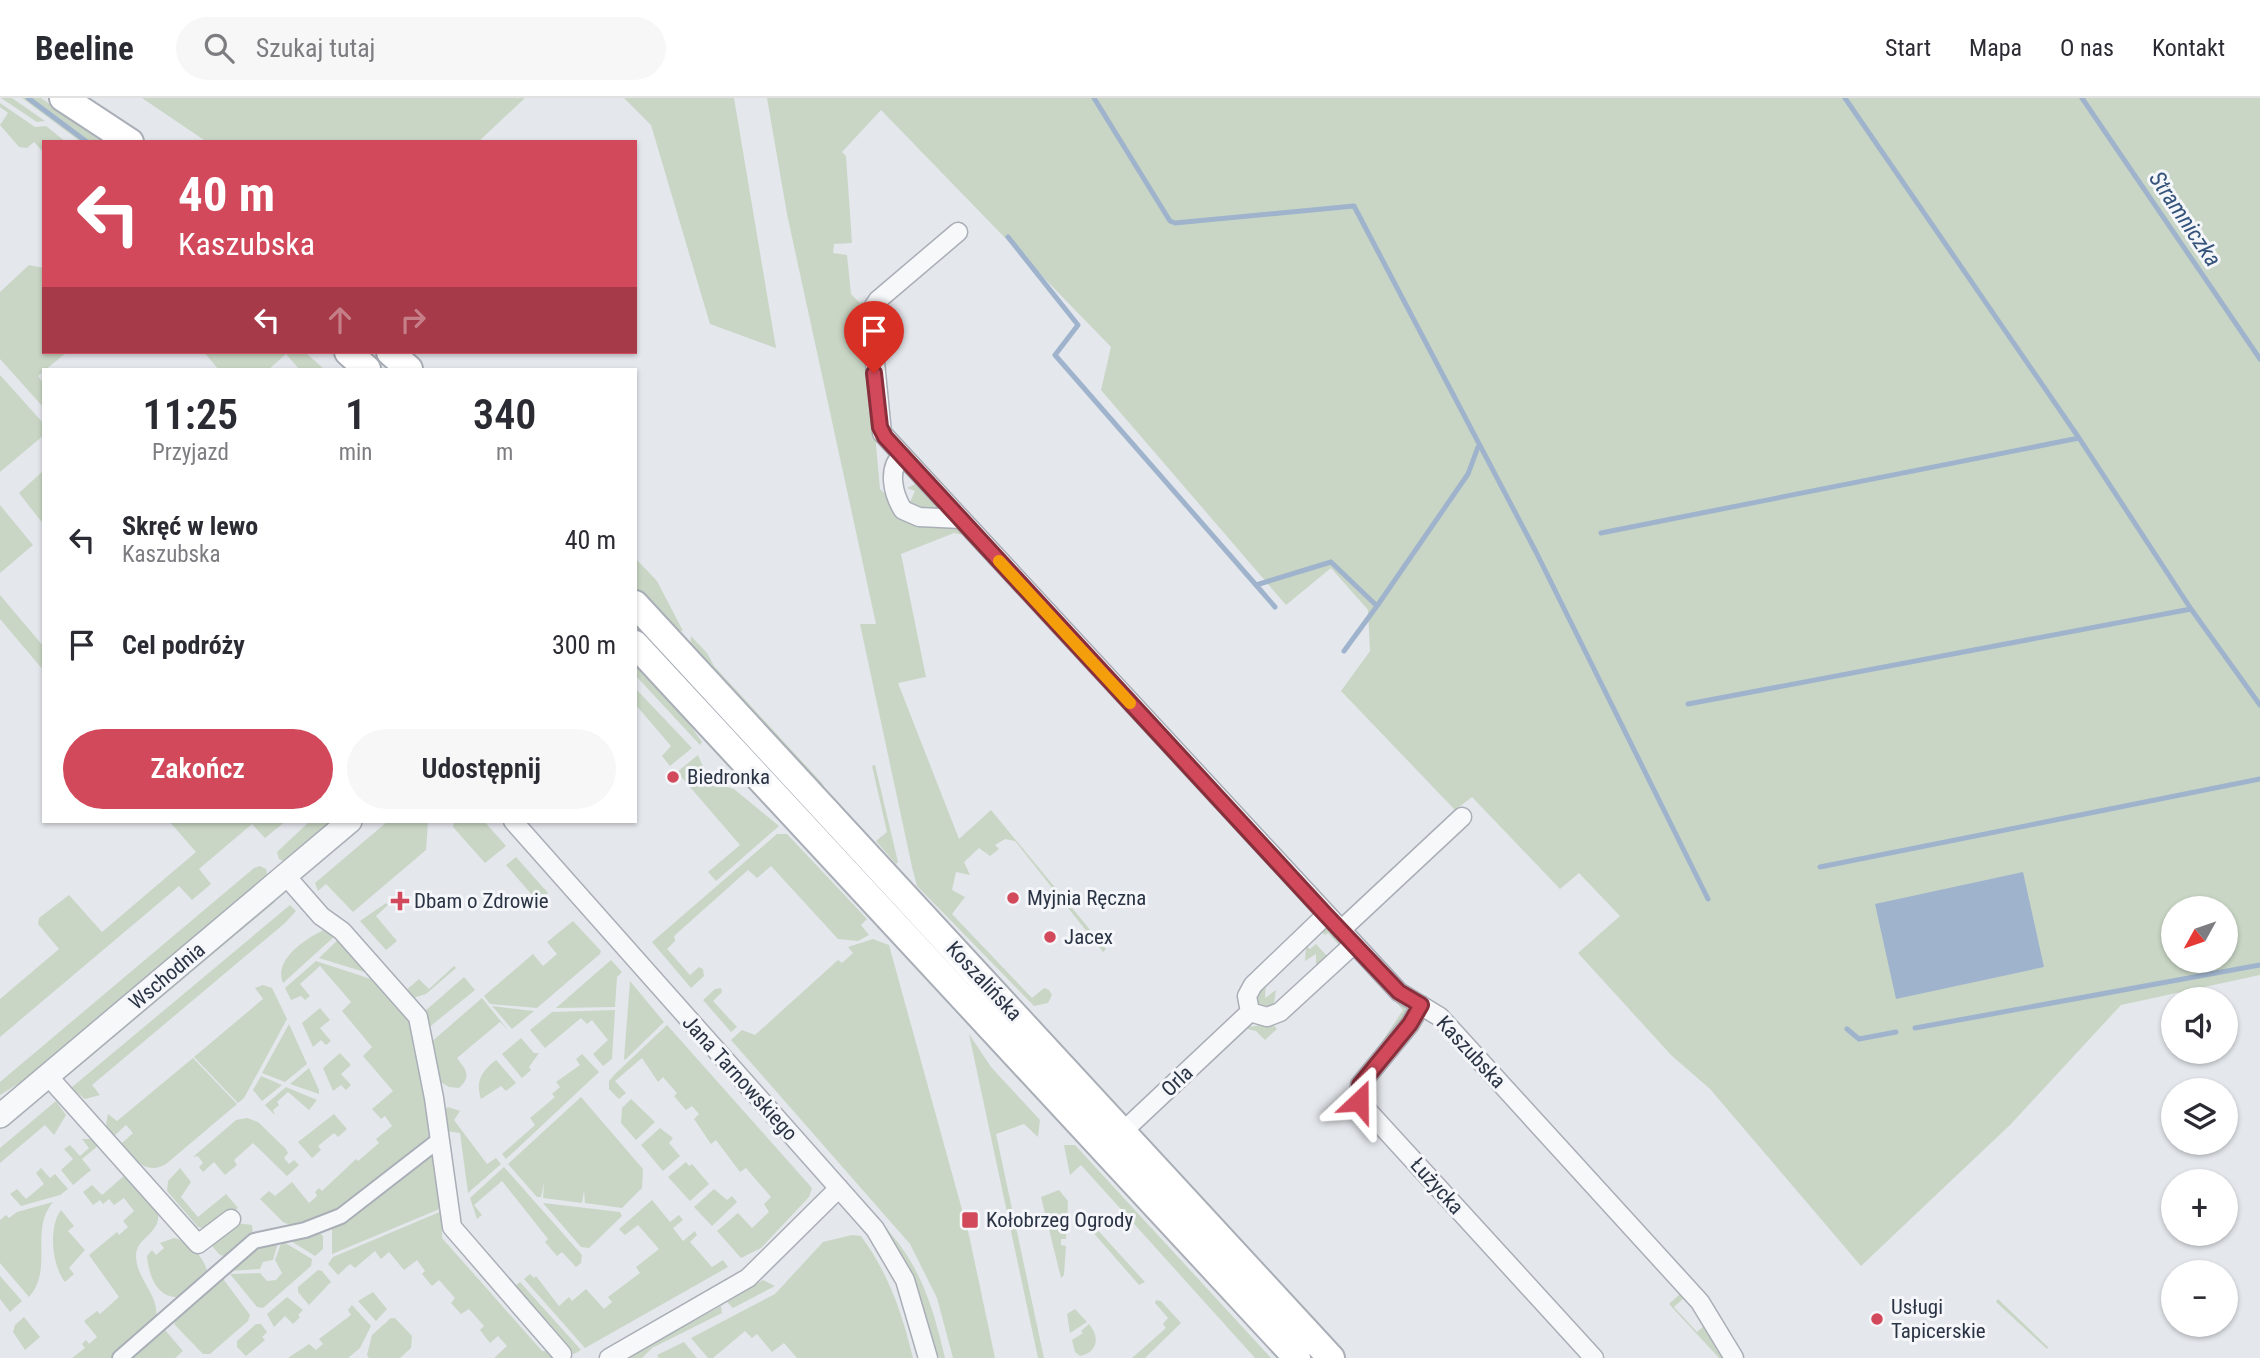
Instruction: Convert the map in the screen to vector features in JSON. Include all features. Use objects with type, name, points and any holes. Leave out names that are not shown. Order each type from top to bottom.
[{"type":"main road","points":[[53,98],[108,140]]},
{"type":"main road","points":[[63,98],[127,140]]},
{"type":"main road","points":[[350,354],[366,368]]},
{"type":"main road","points":[[392,354],[408,368]]},
{"type":"main road","name":"Koszalińska","points":[[637,606],[1331,1358]]},
{"type":"main road","name":"Koszalińska","points":[[637,646],[1297,1358]]},
{"type":"street","name":"Kaszubska","points":[[958,232],[878,300],[870,312],[880,427],[902,455],[1399,992],[1440,1017],[1700,1302],[1734,1358]]},
{"type":"street","points":[[902,455],[897,460],[892,483],[903,510],[919,517],[961,519]]},
{"type":"street","points":[[1340,929],[1462,817]]},
{"type":"street","name":"Wschodnia","points":[[0,1116],[348,823]]},
{"type":"street","name":"Jana Tarnowskiego","points":[[515,823],[875,1229],[899,1267],[915,1307],[928,1358]]},
{"type":"street","points":[[286,876],[321,916],[342,931],[418,1017],[452,1227],[562,1354]]},
{"type":"street","points":[[1326,915],[1253,985],[1247,996],[1250,1012],[1267,1017],[1280,1012],[1354,944]]},
{"type":"street","name":"Łużycka","points":[[1421,1005],[1410,1024],[1360,1085],[1359,1101],[1594,1358]]},
{"type":"street","name":"Orla","points":[[1104,1150],[1250,1012]]},
{"type":"street","points":[[48,1076],[198,1244],[230,1219]]},
{"type":"street","points":[[121,1358],[254,1241],[305,1230],[341,1216],[439,1140]]},
{"type":"street","points":[[609,1358],[748,1278],[839,1188]]},
{"type":"green space","points":[[1,98],[12,98],[45,121],[37,122]]},
{"type":"green space","points":[[22,98],[41,98],[99,140],[78,140]]},
{"type":"green space","points":[[142,98],[525,98],[480,140],[204,140]]},
{"type":"green space","points":[[624,98],[734,98],[776,348],[710,324],[651,125]]},
{"type":"green space","points":[[767,98],[2260,98],[2260,975],[2204,987],[2161,987],[2161,996],[2121,1005],[2011,1124],[1861,1266],[1710,1089],[1671,1055],[1578,953],[1620,916],[1579,873],[1560,889],[1472,797],[1455,810],[1341,691],[1370,651],[1368,610],[1331,568],[1286,605],[1101,390],[1111,347],[881,110],[842,152],[846,156],[852,243],[834,244],[833,253],[847,255],[851,294],[860,303],[863,301],[880,489],[892,501],[963,531],[981,550],[964,535],[954,533],[901,554],[926,677],[898,683],[959,839],[991,810],[1106,949],[1103,952],[1015,841],[1005,839],[995,845],[999,849],[990,856],[979,848],[964,862],[970,875],[956,872],[952,890],[965,897],[952,914],[1032,998],[1044,988],[1049,990],[1052,995],[1048,1003],[1034,1006],[917,886],[860,624],[876,624],[787,214]]},
{"type":"green space","points":[[0,103],[35,127],[46,126],[64,140],[42,140],[42,151],[34,142],[27,148],[19,147],[0,125],[8,113],[0,107]]},
{"type":"green space","points":[[29,265],[42,268],[42,354],[65,354],[48,368],[42,368],[38,376],[42,381],[42,406],[0,359],[0,292]]},
{"type":"green space","points":[[206,354],[286,354],[270,368],[217,368]]},
{"type":"green space","points":[[286,354],[307,354],[323,368],[298,368]]},
{"type":"green space","points":[[0,375],[42,422],[42,437],[0,472]]},
{"type":"green space","points":[[42,472],[42,522],[19,493]]},
{"type":"green space","points":[[917,483],[943,509],[918,512],[905,501],[910,502],[915,491],[907,488]]},
{"type":"green space","points":[[0,505],[33,545],[0,573]]},
{"type":"green space","points":[[637,560],[657,581],[683,631],[672,631],[637,593]]},
{"type":"green space","points":[[0,595],[42,645],[42,669],[0,619]]},
{"type":"green space","points":[[691,636],[707,653],[714,666],[822,783],[834,805],[690,650]]},
{"type":"green space","points":[[637,662],[674,702],[702,742],[700,745],[637,677]]},
{"type":"green space","points":[[637,690],[692,748],[670,766],[662,756],[671,746],[637,706]]},
{"type":"green space","points":[[698,755],[706,774],[715,783],[734,789],[779,826],[716,881],[708,872],[740,845],[677,772]]},
{"type":"green space","points":[[875,765],[898,862],[896,864],[876,841],[887,832],[872,766]]},
{"type":"green space","points":[[171,823],[284,823],[265,838],[252,824],[199,869],[211,884],[192,900],[179,886],[0,1037],[0,999],[59,949],[38,924],[39,918],[69,895],[102,932],[196,852]]},
{"type":"green space","points":[[308,823],[334,823],[285,862],[279,859],[277,852]]},
{"type":"green space","points":[[386,823],[428,823],[426,850],[353,912],[326,884],[318,891],[315,883]]},
{"type":"green space","points":[[454,823],[486,823],[506,846],[485,863],[453,827]]},
{"type":"green space","points":[[777,834],[787,834],[867,919],[861,925],[869,935],[858,941],[838,939],[771,866],[757,878],[748,870],[674,936],[675,941],[667,949],[690,975],[699,967],[703,969],[704,976],[691,988],[652,942]]},
{"type":"green space","points":[[516,857],[548,893],[538,902],[506,865]]},
{"type":"green space","points":[[260,866],[266,869],[268,878],[45,1067],[0,1095],[0,1082],[254,868]]},
{"type":"green space","points":[[271,902],[275,902],[69,1075],[72,1068]]},
{"type":"green space","points":[[386,903],[388,905],[376,916],[397,941],[386,950],[360,921]]},
{"type":"green space","points":[[290,905],[296,911],[285,923],[92,1085],[100,1095],[85,1099],[71,1088]]},
{"type":"green space","points":[[573,921],[601,951],[600,954],[537,1008],[490,1004],[484,996],[533,954],[543,966],[557,954],[547,942]]},
{"type":"green space","points":[[324,930],[336,935],[283,983],[281,974],[287,958],[300,944]]},
{"type":"green space","points":[[1320,930],[1334,931],[1342,943],[1316,971],[1316,954],[1305,961],[1306,946],[1310,949],[1316,944],[1327,956],[1339,945],[1328,933],[1325,935]]},
{"type":"green space","points":[[340,938],[371,974],[319,958]]},
{"type":"green space","points":[[873,939],[889,945],[969,1235],[995,1358],[953,1358],[937,1298],[910,1244],[731,1040],[742,1030],[755,1035],[838,960],[842,963],[853,953],[848,947]]},
{"type":"green space","points":[[1355,954],[1404,1004],[1408,1014],[1406,1022],[1342,1101],[1403,1010],[1355,957],[1328,981],[1326,978]]},
{"type":"green space","points":[[611,960],[622,972],[617,977],[615,1007],[556,1008]]},
{"type":"green space","points":[[316,961],[377,981],[412,1021],[432,1136],[339,1213],[295,1227],[283,1222],[260,1199],[269,1191],[275,1196],[292,1182],[309,1203],[317,1196],[315,1192],[319,1188],[322,1191],[356,1159],[358,1161],[379,1143],[376,1139],[392,1126],[385,1116],[381,1119],[372,1109],[393,1091],[363,1056],[372,1047],[342,1011],[351,1002],[320,966],[300,984],[310,996],[305,1000],[301,996],[291,1000],[285,988]]},
{"type":"green space","points":[[454,966],[456,968],[426,994],[413,998],[404,992],[419,979],[429,989]]},
{"type":"green space","points":[[464,977],[475,990],[427,1029],[424,1012]]},
{"type":"green space","points":[[630,981],[664,1022],[625,1060],[624,1059]]},
{"type":"green space","points":[[1266,981],[1265,998],[1276,990],[1273,1010],[1257,1004],[1255,993]]},
{"type":"green space","points":[[263,985],[272,988],[287,1019],[244,1098],[238,1103],[194,1057],[263,999],[255,988]]},
{"type":"green space","points":[[721,988],[722,992],[713,1001],[737,1027],[731,1032],[703,1000],[715,989]]},
{"type":"green space","points":[[482,998],[508,1030],[500,1022],[457,1058],[465,1070],[465,1080],[459,1088],[449,1087],[437,1080],[429,1044]]},
{"type":"green space","points":[[492,1006],[534,1011],[512,1029]]},
{"type":"green space","points":[[320,1008],[330,1020],[320,1028],[331,1041],[326,1045],[321,1040],[313,1047],[302,1023]]},
{"type":"green space","points":[[615,1010],[612,1059],[603,1066],[593,1054],[608,1040],[592,1020],[587,1024],[581,1018],[545,1048],[530,1030],[552,1012]]},
{"type":"green space","points":[[696,1015],[827,1160],[828,1163]]},
{"type":"green space","points":[[1272,1023],[1277,1029],[1265,1040],[1256,1031],[1243,1028]]},
{"type":"green space","points":[[289,1024],[307,1064],[285,1082],[262,1073]]},
{"type":"green space","points":[[667,1025],[812,1188],[809,1197],[761,1248],[741,1258],[717,1231],[738,1213],[752,1228],[769,1212],[764,1204],[771,1197],[746,1168],[740,1172],[716,1140],[711,1144],[694,1119],[699,1114],[692,1106],[686,1110],[674,1096],[677,1093],[663,1077],[658,1082],[642,1058],[615,1081],[626,1093],[619,1099],[609,1089],[609,1081],[615,1074]]},
{"type":"green space","points":[[969,1034],[991,1067],[1040,1120],[1038,1137],[1024,1124],[996,1134],[1044,1358],[1038,1358]]},
{"type":"green space","points":[[521,1038],[534,1053],[539,1053],[529,1067],[531,1070],[522,1078],[502,1054]]},
{"type":"green space","points":[[340,1053],[351,1065],[341,1074],[351,1085],[346,1090],[341,1085],[333,1091],[323,1068]]},
{"type":"green space","points":[[582,1054],[599,1072],[506,1159],[502,1154],[535,1125],[530,1118],[555,1097],[552,1094],[560,1087],[556,1082],[580,1065],[576,1059]]},
{"type":"green space","points":[[193,1058],[237,1104],[166,1164],[146,1167],[135,1160],[121,1144],[133,1133],[126,1125],[114,1136],[106,1125],[108,1114],[117,1121]]},
{"type":"green space","points":[[496,1060],[516,1083],[506,1091],[501,1086],[481,1099],[479,1082],[487,1068]]},
{"type":"green space","points":[[309,1068],[319,1090],[319,1094],[290,1084]]},
{"type":"green space","points":[[261,1076],[282,1085],[262,1101],[253,1090]]},
{"type":"green space","points":[[286,1087],[317,1100],[309,1110],[288,1092],[277,1102],[279,1105],[273,1110],[275,1115],[265,1105]]},
{"type":"green space","points":[[581,1097],[643,1169],[642,1188],[622,1208],[585,1203],[584,1190],[582,1203],[543,1198],[544,1183],[541,1197],[537,1197],[508,1164]]},
{"type":"green space","points":[[631,1099],[655,1122],[636,1140],[621,1123],[622,1108]]},
{"type":"green space","points":[[56,1101],[66,1115],[54,1135],[45,1125],[0,1163],[0,1148]]},
{"type":"green space","points":[[448,1107],[460,1111],[454,1120],[487,1164],[496,1158],[501,1164],[468,1193],[460,1133],[446,1131],[444,1110]]},
{"type":"green space","points":[[334,1114],[347,1129],[338,1137],[334,1133],[318,1146],[321,1150],[312,1158],[298,1142]]},
{"type":"green space","points":[[247,1118],[258,1122],[286,1149],[288,1153],[284,1158],[289,1164],[294,1160],[299,1165],[287,1176],[253,1143],[234,1160],[237,1165],[225,1175],[214,1162],[203,1172],[199,1167],[203,1163],[198,1156],[193,1157],[236,1120]]},
{"type":"green space","points":[[660,1128],[673,1138],[669,1143],[680,1156],[663,1171],[641,1145]]},
{"type":"green space","points":[[1142,1132],[1232,1230],[1227,1231]]},
{"type":"green space","points":[[82,1139],[91,1139],[99,1145],[82,1159],[91,1170],[73,1185],[61,1170],[73,1159],[64,1149],[70,1145],[80,1156],[89,1148]]},
{"type":"green space","points":[[1064,1145],[1075,1145],[1271,1358],[1255,1358],[1081,1165],[1070,1175]]},
{"type":"green space","points":[[435,1150],[442,1208],[332,1254],[332,1225]]},
{"type":"green space","points":[[686,1162],[689,1166],[692,1164],[709,1184],[690,1201],[668,1177]]},
{"type":"green space","points":[[504,1167],[582,1255],[581,1263],[576,1267],[562,1252],[557,1256],[545,1242],[548,1239],[502,1181],[474,1205],[482,1215],[477,1219],[470,1198]]},
{"type":"green space","points":[[41,1168],[50,1178],[55,1174],[68,1189],[60,1195],[21,1206],[10,1194],[17,1189],[26,1199],[44,1184],[36,1173]]},
{"type":"green space","points":[[180,1168],[191,1182],[181,1197],[198,1217],[226,1194],[238,1208],[214,1226],[198,1227],[167,1191],[168,1181]]},
{"type":"green space","points":[[125,1175],[157,1209],[157,1224],[140,1244],[136,1256],[140,1272],[155,1302],[156,1319],[113,1358],[72,1358],[85,1348],[82,1344],[86,1340],[89,1344],[97,1337],[84,1321],[97,1311],[100,1314],[119,1297],[89,1255],[117,1232],[119,1235],[128,1227],[123,1221],[134,1211],[124,1198],[114,1205],[109,1199],[103,1204],[100,1200],[93,1205],[83,1192],[92,1185],[102,1195]]},
{"type":"green space","points":[[714,1189],[727,1200],[732,1196],[737,1202],[712,1226],[694,1207]]},
{"type":"green space","points":[[1059,1190],[1068,1201],[1066,1239],[1061,1239],[1061,1245],[1066,1246],[1064,1275],[1061,1278],[1041,1197]]},
{"type":"green space","points":[[652,1200],[670,1222],[679,1215],[683,1220],[673,1228],[683,1241],[695,1231],[697,1235],[690,1242],[712,1267],[723,1260],[728,1267],[585,1348],[524,1279],[530,1274],[534,1278],[536,1276],[559,1306],[569,1297],[572,1301],[586,1289],[604,1309],[612,1302],[608,1297],[640,1273],[636,1267],[659,1249],[638,1225],[625,1235],[619,1229]]},
{"type":"green space","points":[[53,1202],[43,1225],[40,1274],[29,1297],[0,1263],[0,1220],[6,1215],[9,1218],[17,1212]]},
{"type":"green space","points":[[543,1203],[620,1212],[622,1216],[589,1248],[581,1247]]},
{"type":"green space","points":[[61,1210],[74,1226],[68,1231],[85,1250],[69,1268],[74,1274],[65,1282],[57,1266],[53,1246],[54,1226]]},
{"type":"green space","points":[[870,1210],[902,1248],[919,1277],[932,1308],[945,1358],[940,1358],[935,1352],[910,1277],[893,1243]]},
{"type":"green space","points":[[442,1211],[442,1238],[542,1351],[553,1352],[557,1358],[494,1358],[507,1346],[498,1336],[490,1343],[480,1330],[484,1326],[469,1309],[461,1314],[451,1303],[455,1298],[439,1280],[432,1286],[422,1274],[425,1271],[417,1260],[404,1270],[389,1252],[381,1259],[375,1251],[355,1268],[350,1264],[338,1275],[328,1264],[333,1257]]},
{"type":"green space","points":[[236,1223],[252,1225],[253,1235],[229,1257],[220,1255],[211,1245]]},
{"type":"green space","points":[[1094,1226],[1145,1282],[1139,1285],[1091,1230]]},
{"type":"green space","points":[[316,1230],[323,1236],[323,1249],[315,1256],[291,1241],[291,1237]]},
{"type":"green space","points":[[852,1235],[861,1236],[887,1279],[913,1358],[797,1358],[784,1343],[772,1352],[757,1334],[752,1338],[745,1331],[713,1358],[708,1358],[691,1338],[775,1294],[823,1242]]},
{"type":"green space","points":[[174,1238],[195,1250],[207,1271],[180,1297],[172,1297],[160,1290],[152,1278],[147,1256],[152,1250],[156,1255],[164,1248],[160,1243]]},
{"type":"green space","points":[[279,1239],[273,1260],[263,1262],[260,1269],[230,1271],[230,1268],[258,1244]]},
{"type":"green space","points":[[282,1241],[312,1259],[311,1266],[263,1308],[257,1307],[230,1274],[260,1273],[267,1281],[276,1280],[282,1273],[275,1260]]},
{"type":"green space","points":[[318,1270],[331,1282],[309,1305],[298,1292],[298,1287]]},
{"type":"green space","points":[[0,1276],[22,1301],[10,1312],[0,1299]]},
{"type":"green space","points":[[221,1276],[250,1315],[248,1321],[210,1354],[203,1354],[175,1325],[173,1318]]},
{"type":"green space","points":[[763,1280],[775,1286],[733,1308],[727,1302]]},
{"type":"green space","points":[[520,1282],[581,1350],[574,1354],[570,1352],[513,1288]]},
{"type":"green space","points":[[373,1292],[387,1309],[376,1321],[358,1301]]},
{"type":"green space","points":[[1681,1293],[1685,1297],[1674,1307],[1697,1332],[1706,1324],[1724,1358],[1719,1358],[1669,1304]]},
{"type":"green space","points":[[287,1297],[303,1310],[298,1315],[300,1317],[293,1324],[285,1316],[274,1327],[267,1314]]},
{"type":"green space","points":[[1998,1299],[2048,1347],[2047,1349],[1996,1302]]},
{"type":"green space","points":[[1156,1300],[1161,1301],[1181,1323],[1145,1358],[1132,1358],[1166,1328],[1163,1324],[1168,1318],[1155,1303]]},
{"type":"green space","points":[[352,1305],[371,1326],[360,1348],[348,1358],[288,1358],[309,1344],[316,1350],[323,1344],[319,1339],[351,1315],[348,1310]]},
{"type":"green space","points":[[721,1306],[722,1313],[652,1348],[642,1358],[627,1358]]},
{"type":"green space","points":[[1075,1309],[1087,1322],[1070,1333],[1067,1314]]},
{"type":"green space","points":[[24,1317],[40,1337],[25,1350],[13,1332],[15,1325]]},
{"type":"green space","points":[[391,1318],[395,1318],[412,1336],[411,1348],[400,1358],[369,1358],[367,1355],[372,1335]]},
{"type":"green space","points":[[256,1324],[261,1324],[267,1332],[262,1337],[265,1340],[246,1356],[237,1347],[237,1341]]},
{"type":"green space","points":[[1089,1324],[1095,1334],[1094,1348],[1080,1356],[1075,1352],[1072,1340],[1083,1333],[1081,1331]]},
{"type":"green space","points":[[160,1329],[165,1330],[183,1351],[175,1358],[126,1358]]},
{"type":"green space","points":[[684,1342],[697,1358],[659,1358],[657,1355]]},
{"type":"water","points":[[2023,872],[2044,967],[1896,999],[1875,904]]},
{"type":"waterway","points":[[28,98],[84,140]]},
{"type":"waterway","points":[[1094,98],[1170,221],[1175,223],[1354,206],[1536,552],[1708,899]]},
{"type":"waterway","points":[[1845,98],[2079,438],[2191,609],[2260,705]]},
{"type":"waterway","name":"Stramniczka","points":[[2082,98],[2260,359]]},
{"type":"waterway","points":[[1008,237],[1078,325],[1055,355],[1256,585],[1331,562],[1377,606],[1468,474],[1478,447]]},
{"type":"waterway","points":[[1601,533],[2079,438]]},
{"type":"waterway","points":[[1256,585],[1275,607]]},
{"type":"waterway","points":[[1344,651],[1377,606]]},
{"type":"waterway","points":[[1688,704],[2191,609]]},
{"type":"waterway","points":[[1820,867],[2260,779]]},
{"type":"waterway","points":[[1915,1028],[2260,965]]},
{"type":"waterway","points":[[1847,1029],[1859,1039],[1896,1032]]},
{"type":"slow traffic","points":[[999,561],[1130,703]]},
{"type":"place","name":"Biedronka","points":[[673,777]]},
{"type":"place","name":"Myjnia Ręczna","points":[[1013,898]]},
{"type":"place","name":"Dbam o Zdrowie","points":[[400,901]]},
{"type":"place","name":"Jacex","points":[[1050,937]]},
{"type":"place","name":"Kołobrzeg Ogrody","points":[[970,1220]]},
{"type":"place","name":"Usługi Tapicerskie","points":[[1877,1319]]},
{"type":"route","points":[[874,373],[880,427],[885,437],[1326,915],[1399,992],[1421,1005],[1410,1024],[1360,1085],[1357,1090],[1359,1101]]}]
